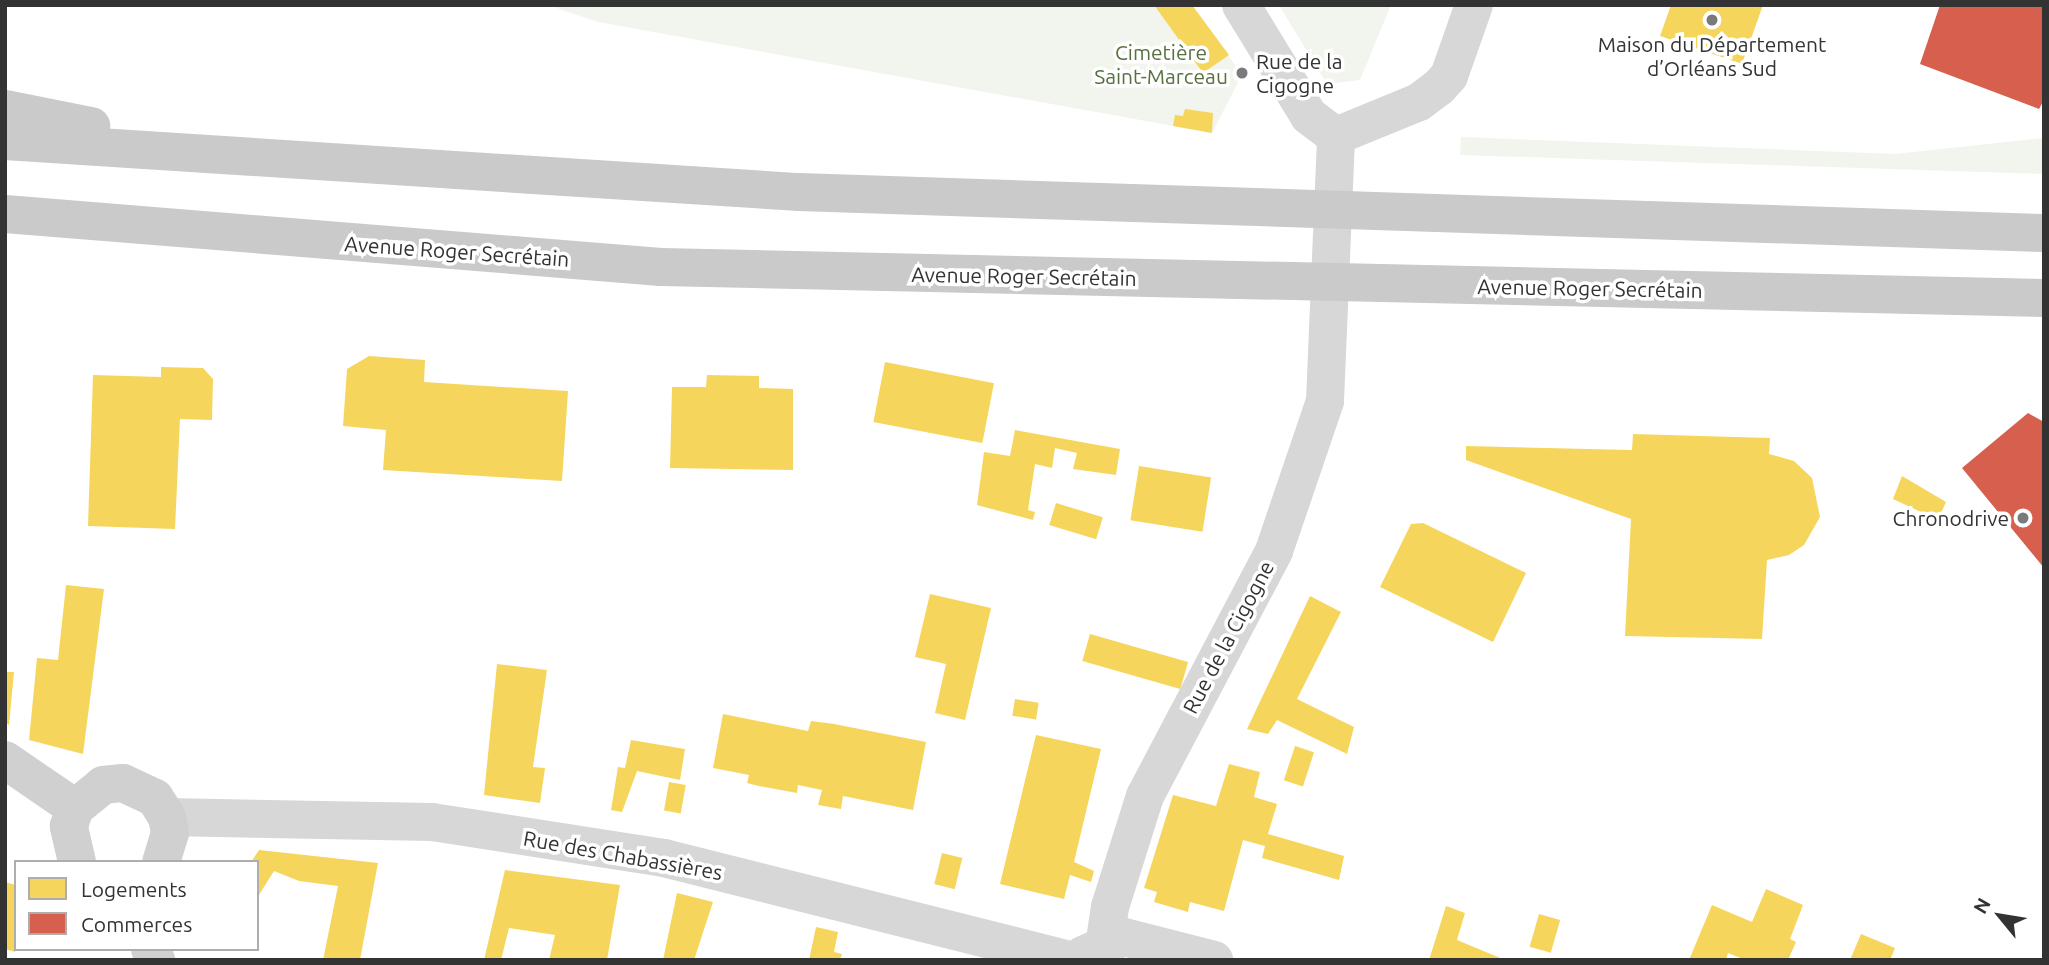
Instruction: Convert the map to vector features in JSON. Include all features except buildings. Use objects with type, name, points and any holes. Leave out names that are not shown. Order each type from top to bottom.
[{"type":"main road","points":[[5,109],[234,153]]},
{"type":"main road","points":[[5,141],[234,153],[799,192],[1332,212],[2044,233]]},
{"type":"main road","name":"Avenue Roger Secrétain","points":[[5,215],[661,267],[2044,298]]},
{"type":"main road","points":[[5,233],[129,226]]},
{"type":"street","points":[[1241,5],[1309,116],[1336,135],[1419,102],[1448,76],[1474,5]]},
{"type":"street","name":"Rue de la Cigogne","points":[[1087,957],[1145,796],[1274,551],[1325,401],[1331,321],[1328,283],[1336,135]]},
{"type":"street","points":[[5,760],[75,808]]},
{"type":"street","points":[[77,860],[69,827],[75,808],[103,785],[123,783],[155,798],[167,817],[170,834],[162,860]]},
{"type":"street","name":"Rue des Chabassières","points":[[167,817],[432,822],[664,858],[1087,957],[1124,937],[1214,960]]},
{"type":"green space","name":"Cimetière Saint-Marceau","points":[[548,5],[1192,5],[1242,75],[1212,133],[598,22]]},
{"type":"green space","name":"Cimetière Saint-Marceau","points":[[1279,5],[1391,5],[1360,80],[1327,84]]},
{"type":"green space","points":[[1461,137],[1895,154],[2044,138],[2044,174],[1460,155]]},
{"type":"place","name":"Maison du Département d’Orléans Sud","points":[[1712,20]]},
{"type":"place","name":"Rue de la Cigogne","points":[[1242,73]]},
{"type":"place","name":"Chronodrive","points":[[2023,518]]}]
